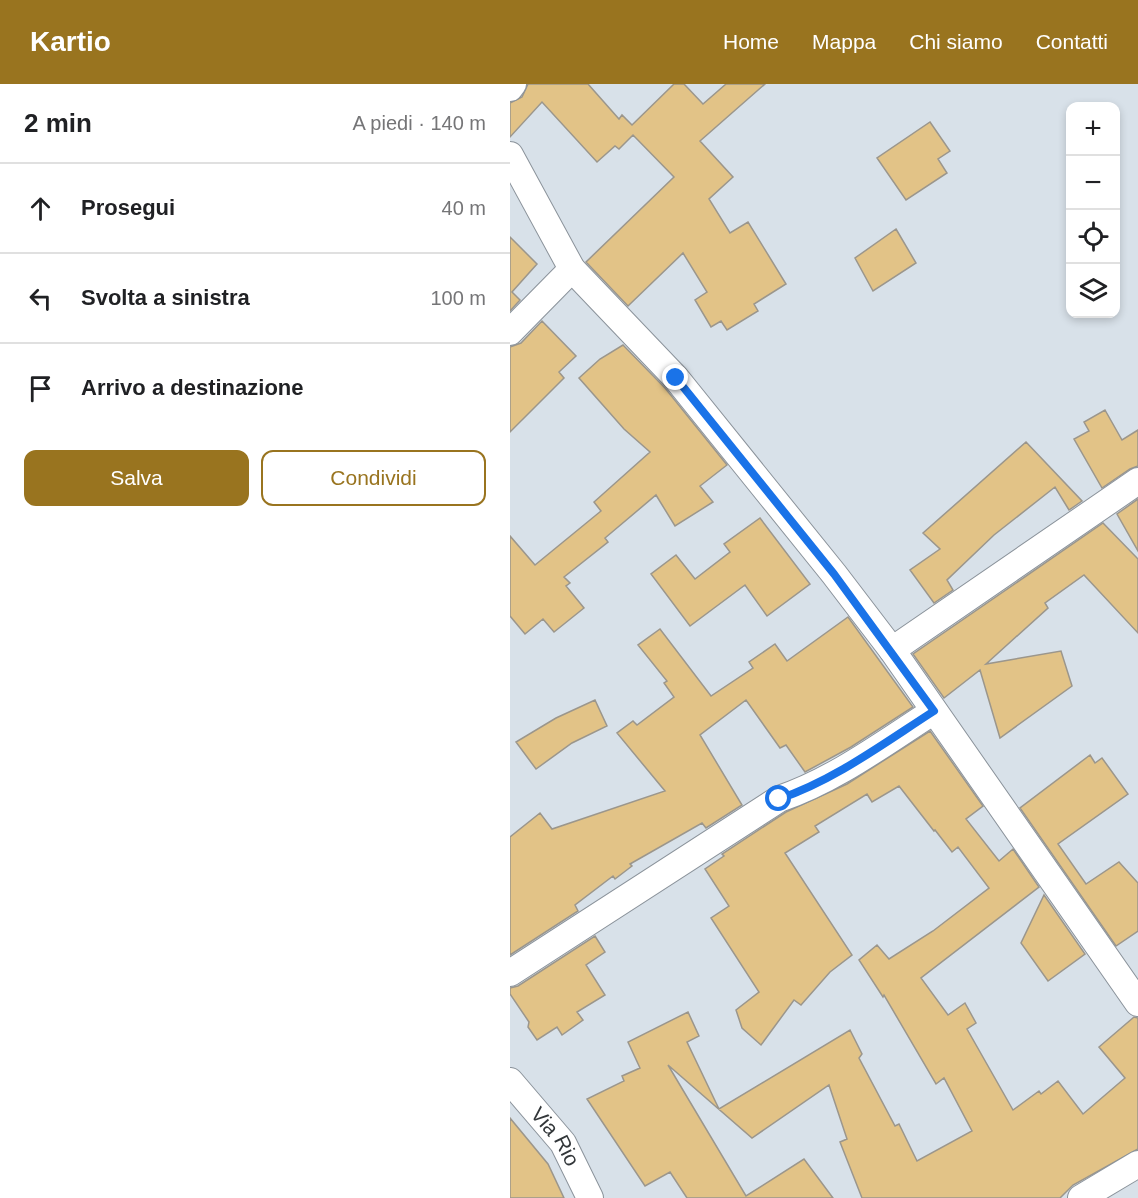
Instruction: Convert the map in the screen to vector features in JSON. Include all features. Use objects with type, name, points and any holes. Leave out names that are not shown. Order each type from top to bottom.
[{"type":"street","points":[[510,88],[513,84]]},
{"type":"street","points":[[510,155],[572,269],[676,378],[834,574],[892,650],[1138,1003]]},
{"type":"street","points":[[510,332],[572,269]]},
{"type":"street","points":[[892,650],[1138,481]]},
{"type":"street","points":[[510,974],[779,799],[800,792],[852,763],[934,711]]},
{"type":"street","name":"Via Rio","points":[[510,1081],[563,1143],[590,1198]]},
{"type":"street","points":[[1081,1198],[1138,1164]]},
{"type":"building","points":[[528,84],[588,84],[619,119],[622,115],[632,125],[674,84],[684,84],[703,104],[726,84],[765,84],[700,141],[733,177],[709,199],[730,233],[748,222],[786,284],[754,304],[758,311],[727,330],[721,321],[711,327],[695,300],[707,292],[683,253],[628,306],[586,262],[674,177],[633,135],[619,149],[615,146],[597,162],[542,102],[510,137],[510,103],[522,97]]},
{"type":"building","points":[[930,122],[950,151],[938,159],[947,173],[906,200],[877,158]]},
{"type":"building","points":[[896,229],[916,263],[873,291],[855,258]]},
{"type":"building","points":[[510,237],[537,264],[512,292],[520,300],[510,311]]},
{"type":"building","points":[[542,321],[576,356],[559,372],[564,378],[510,432],[510,347],[521,343]]},
{"type":"building","points":[[623,345],[665,388],[727,465],[700,486],[713,502],[675,526],[656,495],[605,538],[608,542],[564,577],[570,583],[566,586],[584,608],[554,632],[543,619],[525,634],[510,616],[510,536],[535,565],[601,511],[594,502],[650,452],[624,429],[579,378],[600,359]]},
{"type":"building","points":[[1105,410],[1122,440],[1138,430],[1138,466],[1102,488],[1074,439],[1089,431],[1084,422]]},
{"type":"building","points":[[1026,442],[1082,501],[1069,510],[1055,487],[994,535],[947,580],[953,590],[934,603],[910,570],[940,549],[923,533]]},
{"type":"building","points":[[1138,499],[1138,551],[1117,514]]},
{"type":"building","points":[[760,518],[810,584],[767,616],[745,585],[690,626],[651,574],[676,555],[695,579],[730,552],[724,544]]},
{"type":"building","points":[[1103,523],[1138,559],[1138,633],[1084,575],[1045,603],[1048,608],[986,664],[1061,651],[1072,686],[1000,738],[980,670],[944,698],[913,654]]},
{"type":"building","points":[[848,617],[913,707],[851,747],[805,772],[786,745],[780,748],[746,700],[700,735],[742,805],[706,828],[702,823],[630,864],[632,866],[615,879],[613,876],[575,905],[578,911],[510,955],[510,837],[540,813],[552,829],[665,791],[617,733],[633,721],[637,725],[674,697],[664,683],[667,681],[638,645],[660,629],[711,696],[753,668],[749,662],[775,644],[787,661]]},
{"type":"building","points":[[595,700],[607,726],[572,743],[536,769],[516,742],[556,718]]},
{"type":"building","points":[[930,731],[983,806],[966,819],[999,861],[1013,849],[1039,887],[921,978],[948,1015],[965,1003],[976,1023],[967,1029],[1013,1110],[1039,1091],[1041,1094],[1058,1081],[1083,1114],[1125,1078],[1099,1047],[1134,1017],[1138,1018],[1138,1149],[1073,1185],[1060,1198],[862,1198],[840,1142],[847,1139],[829,1085],[752,1138],[668,1065],[746,1196],[804,1159],[833,1198],[687,1198],[670,1172],[645,1186],[587,1099],[624,1081],[622,1076],[640,1068],[628,1042],[688,1012],[699,1036],[687,1042],[719,1109],[850,1030],[862,1054],[859,1058],[895,1126],[899,1124],[917,1161],[972,1131],[944,1078],[936,1084],[884,995],[883,997],[859,960],[877,945],[889,959],[933,931],[989,888],[958,847],[952,852],[899,786],[872,802],[867,794],[815,826],[819,832],[785,853],[852,955],[830,972],[801,1005],[794,1000],[761,1045],[742,1028],[736,1010],[759,992],[711,918],[729,906],[705,869],[724,856],[722,854],[786,812],[847,784]]},
{"type":"building","points":[[1090,755],[1095,763],[1102,758],[1128,794],[1058,844],[1086,884],[1119,862],[1138,883],[1138,931],[1116,946],[1020,808]]},
{"type":"building","points":[[1044,895],[1085,954],[1048,981],[1021,943]]},
{"type":"building","points":[[595,936],[605,952],[586,965],[605,995],[577,1012],[583,1020],[562,1035],[557,1027],[537,1040],[528,1027],[529,1022],[510,994],[510,988],[518,986]]},
{"type":"building","points":[[510,1118],[548,1164],[564,1198],[510,1198]]},
{"type":"route","points":[[676,378],[834,574],[892,650],[934,711],[852,763],[800,792],[779,799]]}]
